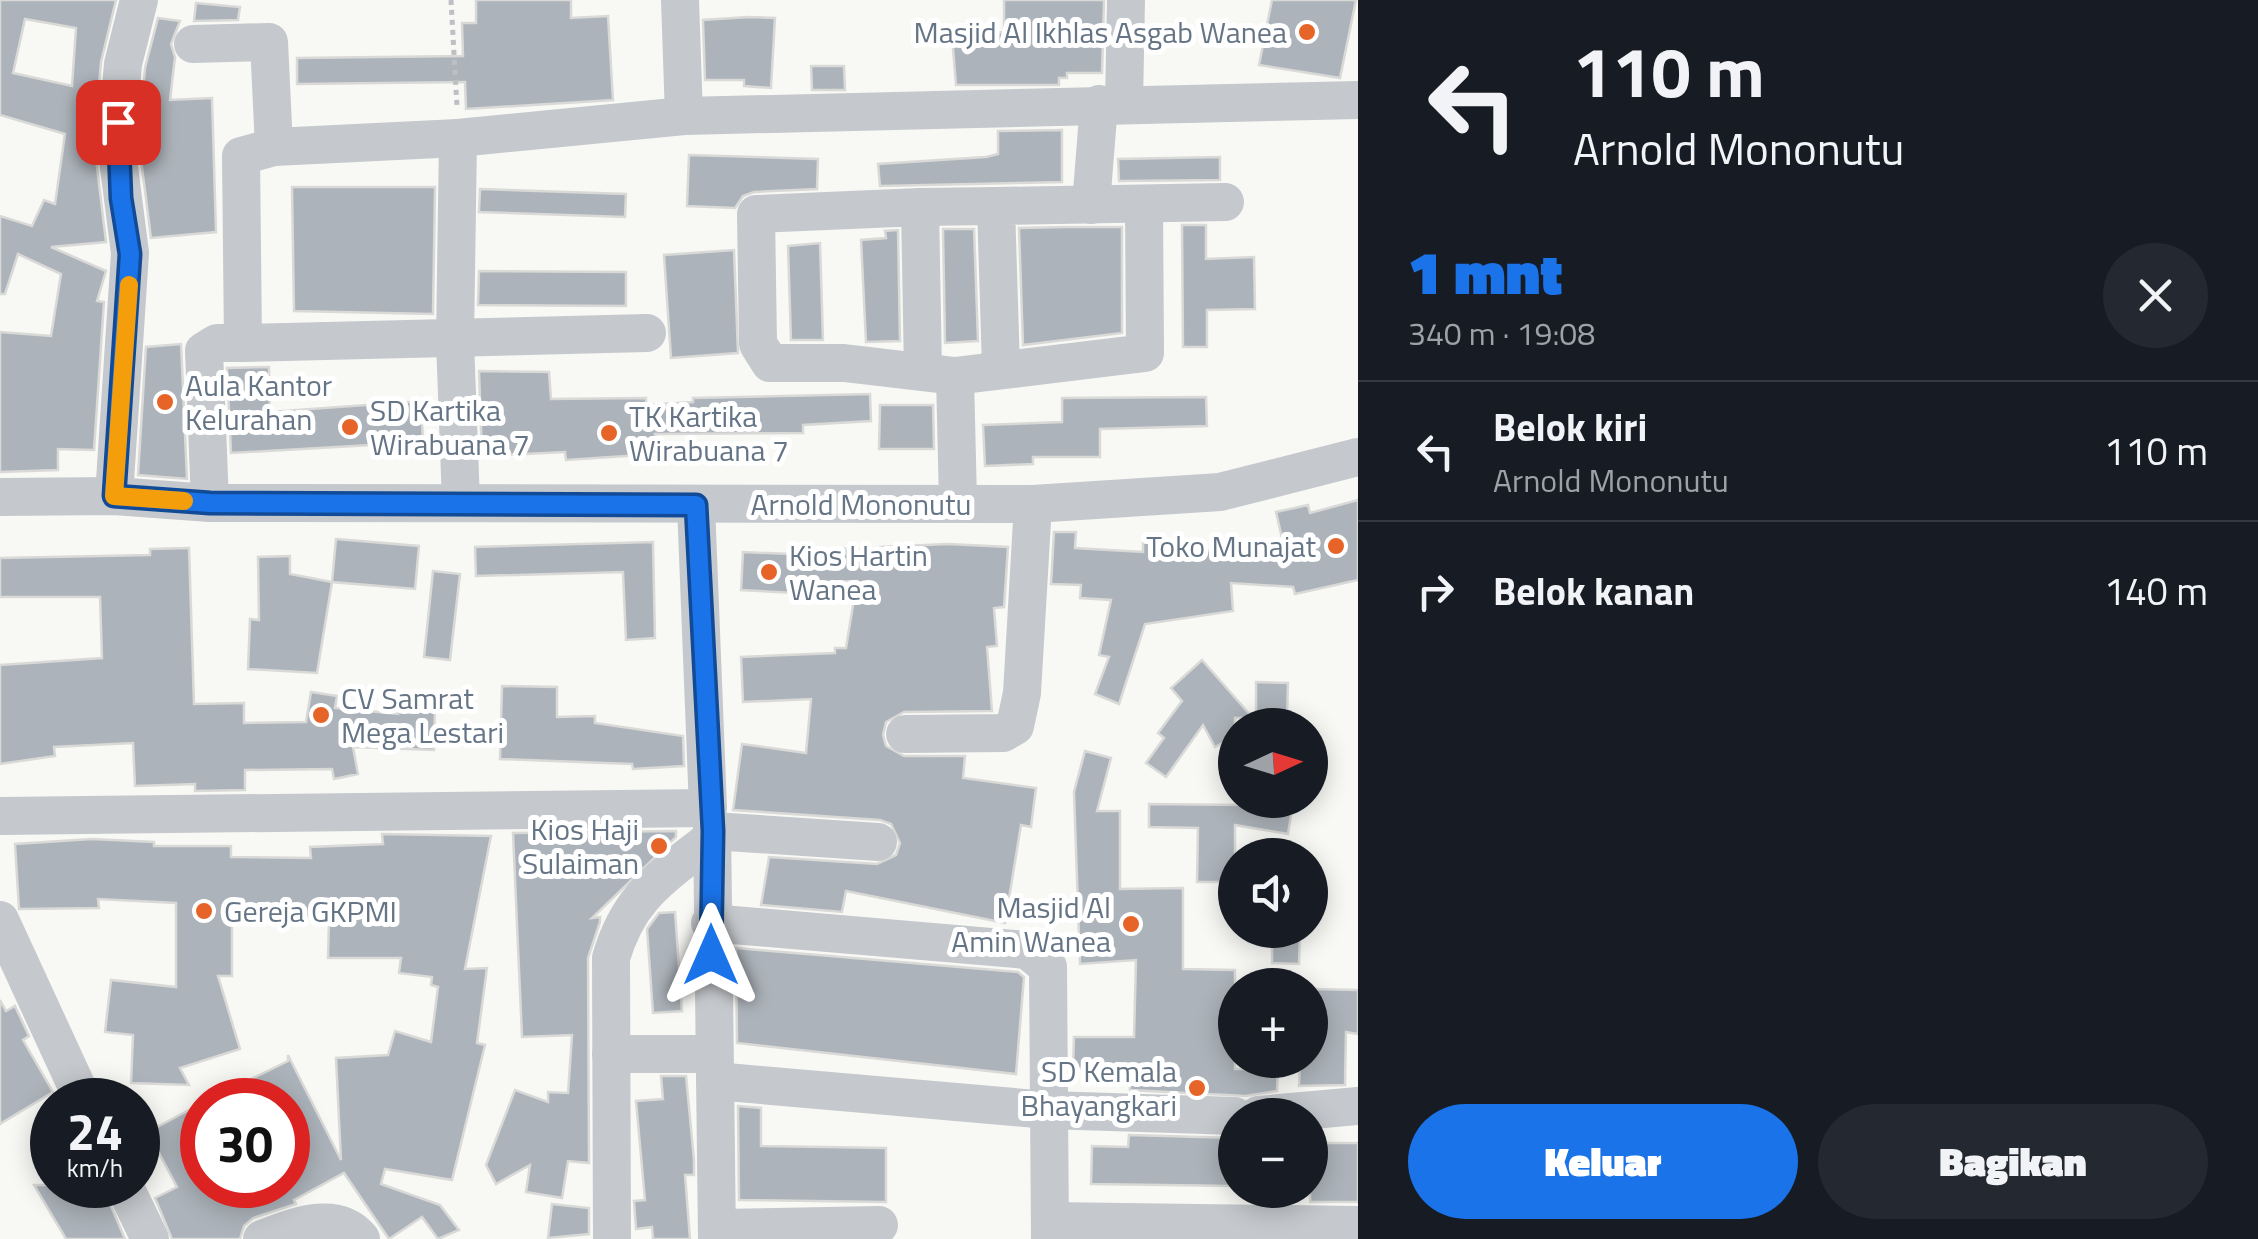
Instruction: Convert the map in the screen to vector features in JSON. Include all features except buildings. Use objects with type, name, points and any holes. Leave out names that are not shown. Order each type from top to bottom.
[{"type":"street","points":[[114,496],[130,254],[116,144],[123,64],[140,0]]},
{"type":"street","points":[[680,0],[684,116]]},
{"type":"street","points":[[1090,204],[1112,104],[1126,0]]},
{"type":"street","points":[[193,44],[270,42],[274,146]]},
{"type":"street","points":[[243,343],[238,170],[241,156],[274,146],[458,138],[684,116],[1112,104],[1358,100],[1358,117]]},
{"type":"street","points":[[458,138],[455,341],[461,502]]},
{"type":"street","points":[[1144,204],[1145,353],[939,374],[844,362],[770,362],[758,344],[756,214],[920,207],[1225,202]]},
{"type":"street","points":[[996,206],[1001,368]]},
{"type":"street","points":[[920,207],[958,502]]},
{"type":"street","points":[[210,503],[204,351],[217,343],[455,341],[647,333]]},
{"type":"street","name":"Arnold Mononutu","points":[[0,496],[114,496],[210,503],[1032,504],[1220,492],[1358,457]]},
{"type":"street","points":[[906,734],[1002,733],[1015,726],[1022,692],[1032,504]]},
{"type":"street","points":[[696,505],[711,826],[717,1234],[879,1225]]},
{"type":"street","points":[[0,816],[711,826],[878,842]]},
{"type":"street","points":[[612,1239],[611,958],[622,921],[711,826]]},
{"type":"street","points":[[0,920],[73,1078]]},
{"type":"street","points":[[710,922],[1027,950],[1041,957],[1048,967],[1050,1230],[1358,1225]]},
{"type":"street","points":[[611,1054],[1048,1110],[1218,1115]]},
{"type":"street","points":[[1328,1109],[1358,1106]]},
{"type":"street","points":[[135,1208],[150,1239]]},
{"type":"street","points":[[262,1239],[302,1224],[326,1223],[349,1226],[361,1239]]},
{"type":"path","points":[[452,0],[458,138]]},
{"type":"slow traffic","points":[[129,285],[118,388],[114,496],[184,501]]},
{"type":"place","name":"Masjid Al Ikhlas Asgab Wanea","points":[[1307,32]]},
{"type":"place","name":"Aula Kantor Kelurahan","points":[[165,402]]},
{"type":"place","name":"SD Kartika Wirabuana 7","points":[[350,427]]},
{"type":"place","name":"TK Kartika Wirabuana 7","points":[[609,433]]},
{"type":"place","name":"Toko Munajat","points":[[1336,546]]},
{"type":"place","name":"Kios Hartin Wanea","points":[[769,572]]},
{"type":"place","name":"CV Samrat Mega Lestari","points":[[321,715]]},
{"type":"place","name":"Kios Haji Sulaiman","points":[[659,846]]},
{"type":"place","name":"Gereja GKPMI","points":[[204,911]]},
{"type":"place","name":"Masjid Al Amin Wanea","points":[[1131,924]]},
{"type":"place","name":"SD Kemala Bhayangkari","points":[[1197,1088]]},
{"type":"route","points":[[118,122],[116,144],[130,254],[118,388],[114,496],[210,503],[696,505],[708,808],[713,831],[711,955]]}]
